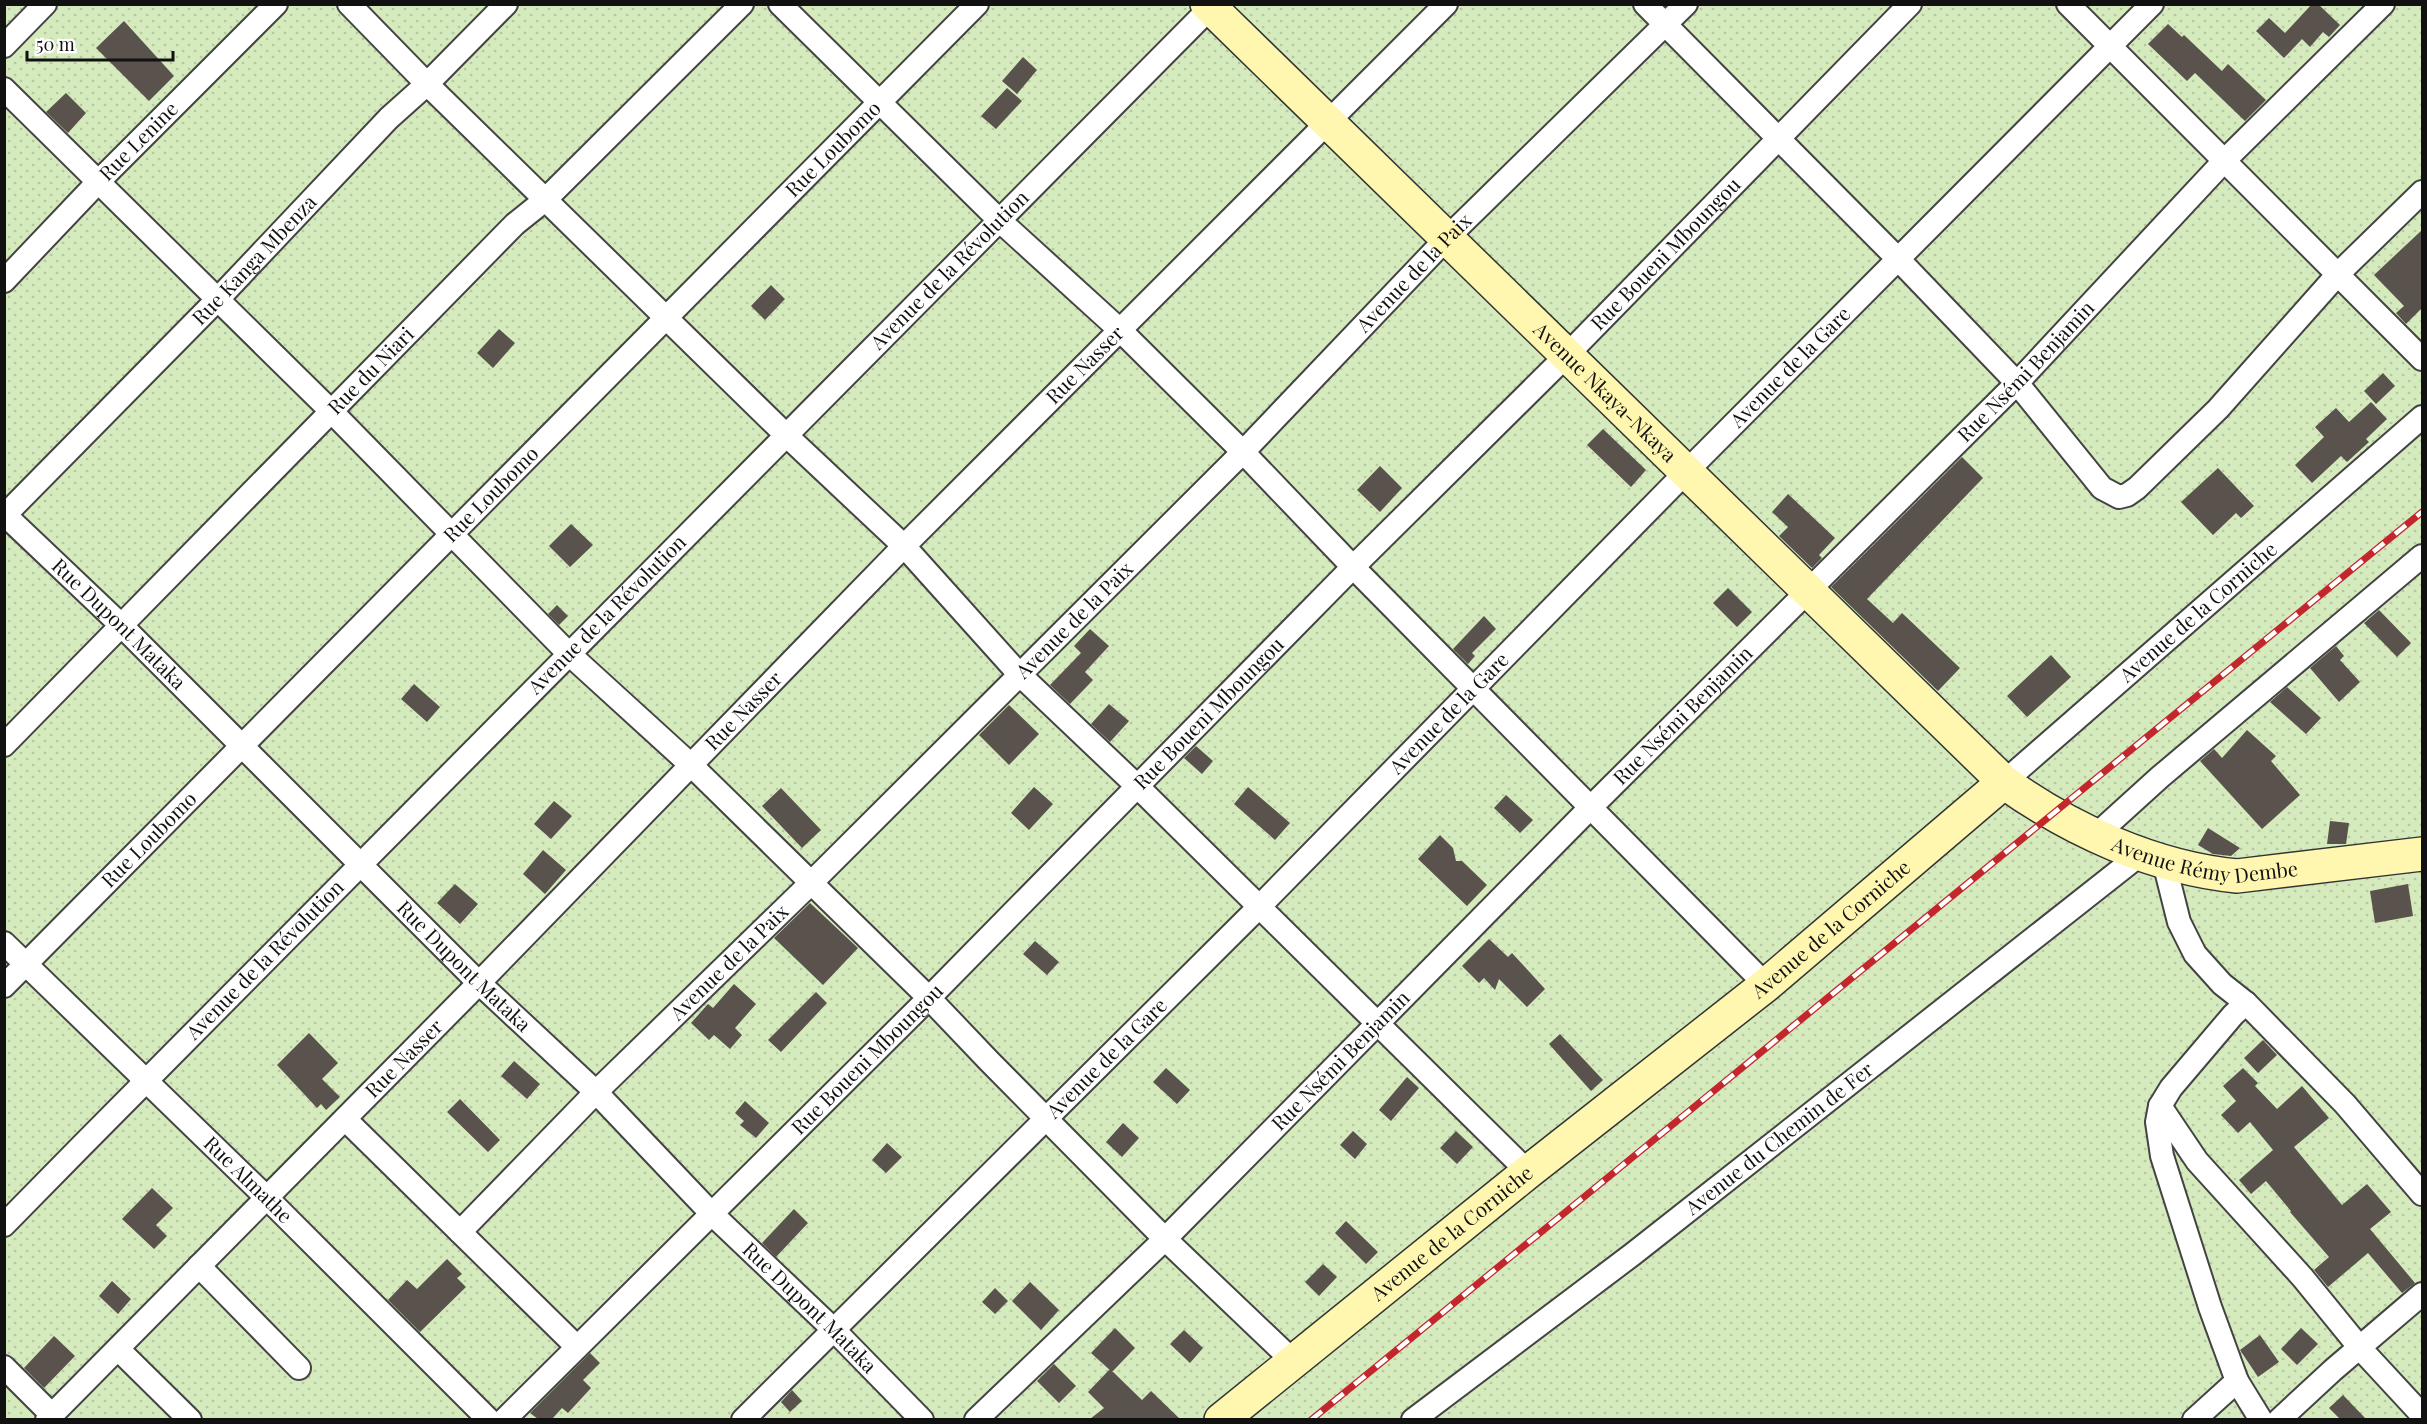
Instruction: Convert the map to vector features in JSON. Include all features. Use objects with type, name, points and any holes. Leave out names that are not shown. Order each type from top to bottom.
[{"type":"street","points":[[4,46],[45,4]]},
{"type":"street","name":"Rue Lenine","points":[[4,281],[99,181],[276,4]]},
{"type":"street","points":[[349,4],[545,200],[787,436],[904,546],[1019,674],[1137,786],[1528,1172]]},
{"type":"street","name":"Rue Kanga Mbenza","points":[[5,515],[217,300],[388,118],[427,84],[506,4]]},
{"type":"street","name":"Rue du Niari","points":[[4,745],[515,224],[545,200],[742,4]]},
{"type":"street","points":[[780,4],[999,220],[1120,331],[1243,452],[1353,567],[1766,985]]},
{"type":"street","name":"Rue Loubomo","points":[[4,986],[977,4]]},
{"type":"street","name":"Rue Nasser","points":[[49,1417],[479,983],[904,546],[1446,4]]},
{"type":"street","points":[[1645,4],[1899,260],[2017,383],[2102,488],[2119,497],[2127,495],[2218,409],[2338,274],[2422,192]]},
{"type":"street","name":"Avenue de la Paix","points":[[460,1232],[596,1092],[811,883],[1243,452],[1447,238],[1686,4]]},
{"type":"street","name":"Rue Boueni Mboungou","points":[[504,1419],[929,998],[1910,4]]},
{"type":"street","points":[[2068,4],[2422,359]]},
{"type":"street","name":"Avenue de la Gare","points":[[743,1419],[1259,907],[1687,471],[2152,4]]},
{"type":"street","name":"Rue Nsémi Benjamin","points":[[976,1419],[1165,1239],[1590,808],[2017,383],[2224,161],[2383,4]]},
{"type":"street","name":"Avenue Nkaya-Nkaya","points":[[1211,6],[2004,782]]},
{"type":"street","name":"Avenue de la Révolution","points":[[4,1225],[1211,6]]},
{"type":"street","points":[[4,89],[332,412],[568,653],[692,766],[929,998],[1165,1239],[1292,1360]]},
{"type":"street","name":"Avenue de la Corniche","points":[[1221,1419],[1528,1172],[1766,985],[2004,782],[2422,417]]},
{"type":"street","name":"Rue Dupont Mataka","points":[[5,515],[122,626],[479,983],[596,1092],[711,1213],[833,1329],[922,1419]]},
{"type":"street","points":[[2095,836],[2160,777],[2422,556]]},
{"type":"street","name":"Avenue Rémy Dembe","points":[[2004,782],[2031,802],[2095,836],[2187,869],[2237,876],[2422,854]]},
{"type":"street","points":[[2153,857],[2195,954],[2222,984],[2246,1003],[2345,1104],[2422,1194]]},
{"type":"street","name":"Avenue du Chemin de Fer","points":[[1413,1419],[2153,857]]},
{"type":"street","name":"Rue Almathe","points":[[4,943],[266,1197],[489,1419]]},
{"type":"street","points":[[2246,1003],[2233,1015],[2171,1088],[2160,1106],[2157,1122],[2162,1156],[2210,1307],[2237,1381],[2261,1419]]},
{"type":"street","points":[[2160,1106],[2197,1161],[2303,1278],[2360,1348],[2422,1415]]},
{"type":"street","points":[[345,1119],[577,1347]]},
{"type":"street","points":[[198,1266],[299,1368]]},
{"type":"street","points":[[2279,1419],[2422,1294]]},
{"type":"street","points":[[118,1349],[190,1419]]},
{"type":"street","points":[[4,1367],[49,1417]]},
{"type":"street","points":[[2194,1419],[2237,1381]]},
{"type":"green space","points":[[5,5],[2422,5],[2422,1419],[5,1419]]},
{"type":"building","points":[[2312,4],[2318,4],[2340,25],[2329,37],[2323,32],[2310,47],[2302,39],[2284,58],[2256,31],[2269,18],[2285,33]]},
{"type":"building","points":[[124,21],[174,76],[149,101],[96,48]]},
{"type":"building","points":[[2168,24],[2182,37],[2184,35],[2222,71],[2228,64],[2266,100],[2245,121],[2195,73],[2187,81],[2148,44]]},
{"type":"building","points":[[1023,57],[1037,70],[1017,94],[1002,81]]},
{"type":"building","points":[[1007,88],[1022,101],[996,129],[981,116]]},
{"type":"building","points":[[66,93],[86,113],[68,133],[46,112]]},
{"type":"building","points":[[2422,230],[2422,308],[2406,324],[2396,313],[2404,306],[2374,275]]},
{"type":"building","points":[[771,285],[785,299],[765,320],[751,306]]},
{"type":"building","points":[[499,329],[515,343],[493,368],[477,353]]},
{"type":"building","points":[[2383,373],[2395,386],[2376,404],[2364,391]]},
{"type":"building","points":[[2371,402],[2387,419],[2366,439],[2369,442],[2347,462],[2341,456],[2312,483],[2295,465],[2324,437],[2315,427],[2336,408],[2349,422]]},
{"type":"building","points":[[1603,429],[1646,470],[1631,487],[1587,445]]},
{"type":"building","points":[[1962,457],[1983,478],[1867,599],[1893,623],[1902,613],[1960,668],[1938,691],[1831,587]]},
{"type":"building","points":[[1380,466],[1402,488],[1380,512],[1357,490]]},
{"type":"building","points":[[2218,468],[2254,506],[2241,518],[2236,513],[2213,535],[2181,502]]},
{"type":"building","points":[[1788,494],[1835,538],[1819,555],[1822,558],[1812,568],[1779,536],[1788,527],[1772,512]]},
{"type":"building","points":[[571,524],[593,545],[570,567],[549,546]]},
{"type":"building","points":[[1728,588],[1752,612],[1737,627],[1713,603]]},
{"type":"building","points":[[557,605],[568,616],[559,625],[548,614]]},
{"type":"building","points":[[2379,610],[2411,643],[2397,657],[2364,623]]},
{"type":"building","points":[[1484,616],[1496,629],[1472,653],[1475,656],[1468,664],[1453,649]]},
{"type":"building","points":[[1090,629],[1109,646],[1085,672],[1093,680],[1070,704],[1050,685],[1081,653],[1074,646]]},
{"type":"building","points":[[2336,646],[2344,656],[2340,660],[2360,682],[2339,702],[2310,668]]},
{"type":"building","points":[[2051,655],[2071,677],[2027,717],[2007,696]]},
{"type":"building","points":[[414,684],[440,707],[427,722],[401,699]]},
{"type":"building","points":[[2287,687],[2321,718],[2306,734],[2270,702]]},
{"type":"building","points":[[1109,704],[1129,721],[1110,742],[1091,724]]},
{"type":"building","points":[[1009,705],[1039,734],[1009,765],[979,735]]},
{"type":"building","points":[[2247,730],[2276,756],[2271,761],[2300,795],[2262,829],[2200,761],[2214,749],[2222,758]]},
{"type":"building","points":[[1196,746],[1213,761],[1202,774],[1184,758]]},
{"type":"building","points":[[1034,787],[1053,804],[1029,830],[1011,813]]},
{"type":"building","points":[[1248,787],[1290,823],[1275,840],[1234,804]]},
{"type":"building","points":[[781,788],[821,830],[802,848],[762,806]]},
{"type":"building","points":[[1506,795],[1533,820],[1520,833],[1494,808]]},
{"type":"building","points":[[554,801],[572,816],[551,839],[534,824]]},
{"type":"building","points":[[2330,821],[2349,823],[2346,844],[2327,844]]},
{"type":"building","points":[[2208,828],[2240,848],[2231,856],[2213,854],[2198,845]]},
{"type":"building","points":[[1440,835],[1453,848],[1456,861],[1462,861],[1487,885],[1467,906],[1418,859]]},
{"type":"building","points":[[543,850],[566,870],[545,894],[523,874]]},
{"type":"building","points":[[455,884],[478,904],[460,924],[437,903]]},
{"type":"building","points":[[2408,884],[2413,916],[2375,923],[2370,891]]},
{"type":"building","points":[[810,903],[858,948],[823,985],[774,938]]},
{"type":"building","points":[[1489,939],[1508,957],[1512,953],[1545,989],[1527,1007],[1499,979],[1495,990],[1484,978],[1479,983],[1462,966]]},
{"type":"building","points":[[1035,941],[1059,962],[1047,975],[1023,954]]},
{"type":"building","points":[[734,984],[756,1004],[735,1028],[742,1035],[730,1049],[714,1035],[709,1040],[691,1023],[708,1004],[713,1008]]},
{"type":"building","points":[[816,992],[827,1003],[781,1052],[768,1040]]},
{"type":"building","points":[[309,1033],[338,1063],[322,1079],[340,1097],[326,1110],[321,1104],[317,1108],[277,1065]]},
{"type":"building","points":[[1560,1034],[1603,1080],[1591,1091],[1549,1044]]},
{"type":"building","points":[[2263,1040],[2277,1055],[2258,1073],[2244,1058]]},
{"type":"building","points":[[514,1061],[540,1084],[527,1099],[501,1076]]},
{"type":"building","points":[[1166,1068],[1190,1090],[1177,1104],[1153,1082]]},
{"type":"building","points":[[2243,1068],[2258,1083],[2255,1086],[2277,1109],[2302,1086],[2329,1118],[2294,1147],[2342,1205],[2367,1184],[2391,1212],[2370,1229],[2415,1283],[2402,1293],[2368,1253],[2328,1287],[2314,1270],[2329,1257],[2291,1211],[2266,1181],[2251,1194],[2239,1180],[2273,1150],[2250,1122],[2238,1133],[2221,1115],[2236,1101],[2223,1086]]},
{"type":"building","points":[[1407,1077],[1419,1088],[1391,1121],[1379,1110]]},
{"type":"building","points":[[460,1099],[500,1140],[488,1152],[447,1112]]},
{"type":"building","points":[[745,1101],[769,1123],[756,1138],[740,1125],[744,1121],[735,1113]]},
{"type":"building","points":[[1123,1123],[1139,1138],[1122,1157],[1106,1142]]},
{"type":"building","points":[[1353,1131],[1367,1144],[1355,1159],[1340,1145]]},
{"type":"building","points":[[1456,1131],[1473,1147],[1457,1164],[1440,1148]]},
{"type":"building","points":[[887,1143],[902,1157],[886,1173],[872,1160]]},
{"type":"building","points":[[152,1188],[173,1208],[156,1225],[167,1236],[154,1249],[122,1219]]},
{"type":"building","points":[[794,1209],[808,1223],[776,1257],[762,1243]]},
{"type":"building","points":[[1346,1221],[1378,1252],[1366,1264],[1335,1233]]},
{"type":"building","points":[[447,1259],[462,1274],[457,1278],[466,1287],[420,1332],[388,1300],[407,1280],[417,1289]]},
{"type":"building","points":[[1323,1264],[1337,1277],[1319,1296],[1305,1282]]},
{"type":"building","points":[[112,1281],[131,1299],[118,1314],[99,1296]]},
{"type":"building","points":[[1030,1282],[1059,1310],[1041,1330],[1012,1301]]},
{"type":"building","points":[[995,1288],[1008,1301],[995,1314],[982,1302]]},
{"type":"building","points":[[1115,1328],[1135,1348],[1112,1372],[1091,1353]]},
{"type":"building","points":[[2301,1328],[2318,1344],[2297,1365],[2281,1349]]},
{"type":"building","points":[[1184,1330],[1203,1348],[1190,1363],[1170,1344]]},
{"type":"building","points":[[2260,1335],[2279,1362],[2258,1377],[2240,1350]]},
{"type":"building","points":[[54,1336],[75,1356],[44,1388],[24,1368]]},
{"type":"building","points":[[590,1353],[600,1363],[583,1380],[591,1388],[568,1413],[562,1408],[552,1419],[538,1419],[530,1413]]},
{"type":"building","points":[[1054,1364],[1076,1386],[1059,1403],[1037,1381]]},
{"type":"building","points":[[1110,1369],[1142,1400],[1151,1391],[1180,1419],[1090,1419],[1104,1408],[1088,1392]]},
{"type":"building","points":[[792,1390],[802,1401],[790,1412],[781,1402]]},
{"type":"building","points":[[2343,1395],[2366,1419],[2340,1419],[2329,1408]]},
{"type":"railway","points":[[1311,1420],[2422,512]]}]
